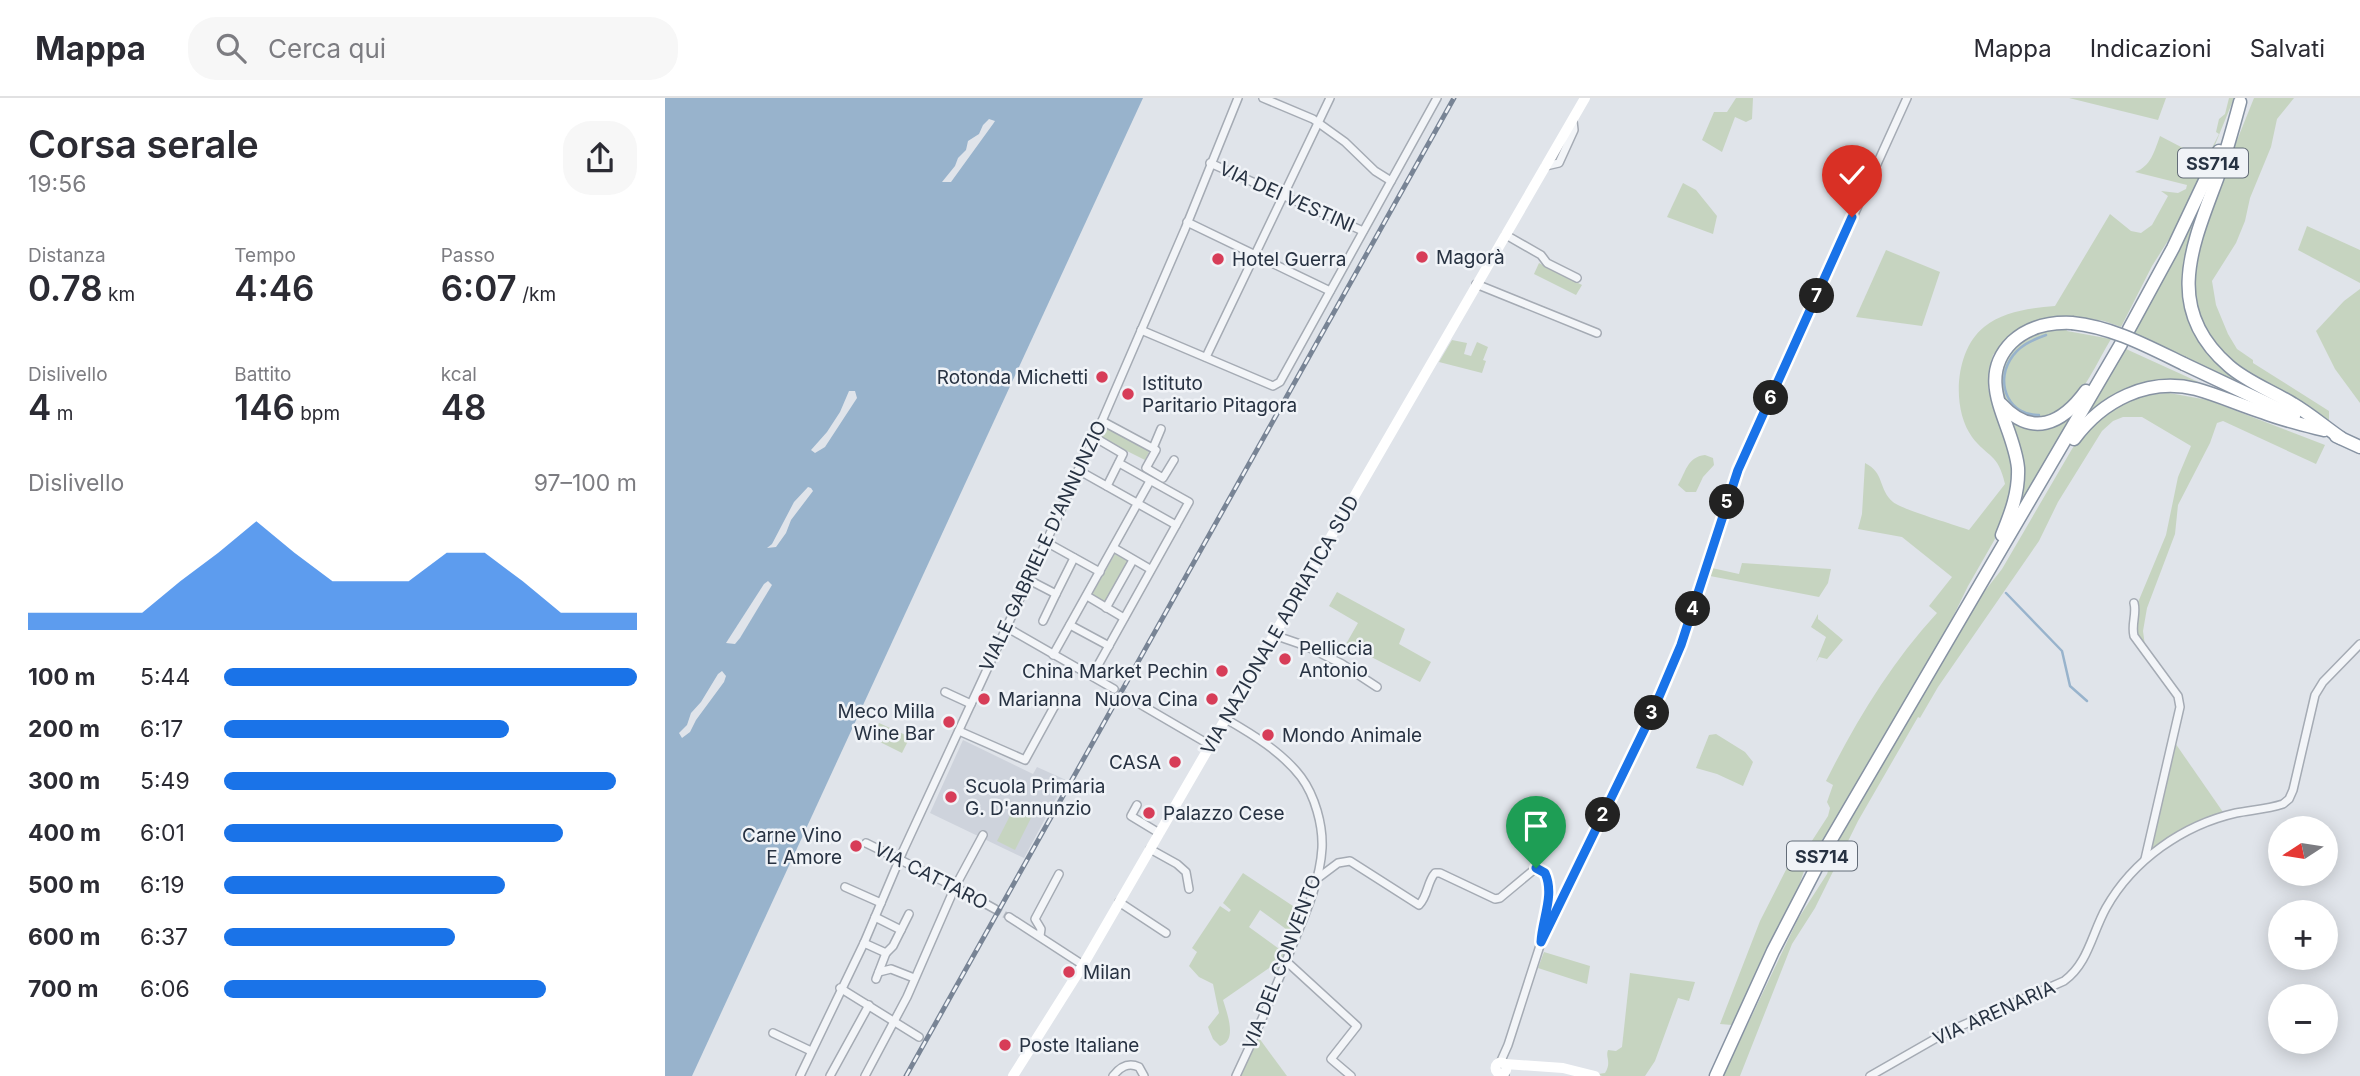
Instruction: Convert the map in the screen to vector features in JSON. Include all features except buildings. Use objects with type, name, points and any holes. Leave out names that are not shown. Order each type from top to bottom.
[{"type":"highway","name":"SS714","points":[[2129,329],[2192,209],[2241,100]]},
{"type":"highway","points":[[2241,100],[2193,245],[2188,280],[2193,313],[2204,337],[2230,367],[2294,405],[2341,438]]},
{"type":"highway","points":[[1985,576],[2013,508],[2018,488],[2016,456],[1994,389],[1994,374],[1999,360],[2010,344],[2021,335],[2042,326],[2071,323],[2099,327],[2121,334],[2360,447]]},
{"type":"highway","name":"SS714","points":[[1716,1076],[1773,951],[1818,864],[2120,343],[2111,347],[2078,401],[2058,418],[2043,423],[2026,422],[2012,415],[1998,401]]},
{"type":"highway","points":[[2032,498],[2092,416],[2113,401],[2149,388],[2196,389],[2268,415],[2325,430]]},
{"type":"main road","name":"VIA NAZIONALE ADRIATICA SUD","points":[[1013,1076],[1083,965],[1585,98]]},
{"type":"main road","points":[[1502,1070],[1538,1065],[1584,1071],[1595,1076]]},
{"type":"street","name":"VIALE GABRIELE D'ANNUNZIO","points":[[800,1076],[840,988],[864,943],[899,859],[1102,421],[1238,98]]},
{"type":"street","points":[[1263,98],[1313,119],[1345,142],[1375,171],[1391,181]]},
{"type":"street","points":[[1206,357],[1330,98]]},
{"type":"street","points":[[1142,327],[1273,386],[1280,382],[1437,98]]},
{"type":"street","points":[[1502,1070],[1541,942],[1650,718],[1681,645],[1738,470],[1907,98]]},
{"type":"street","name":"VIA DEI VESTINI","points":[[1210,163],[1363,231]]},
{"type":"street","points":[[1187,222],[1330,291]]},
{"type":"street","points":[[1506,234],[1541,255],[1547,263],[1577,278]]},
{"type":"street","points":[[1476,284],[1597,333]]},
{"type":"street","points":[[1102,421],[1156,450],[1146,468],[1163,478],[1174,460]]},
{"type":"street","points":[[1153,448],[1161,429]]},
{"type":"street","points":[[1094,437],[1123,453],[1107,486]]},
{"type":"street","points":[[1092,676],[1189,502],[1119,463]]},
{"type":"street","points":[[1078,470],[1176,525]]},
{"type":"street","points":[[1053,655],[1150,481]]},
{"type":"street","points":[[1046,541],[1100,572]]},
{"type":"street","points":[[1114,548],[1150,569]]},
{"type":"street","points":[[1043,621],[1074,558]]},
{"type":"street","points":[[1106,608],[1133,560]]},
{"type":"street","points":[[1029,580],[1056,594]]},
{"type":"street","points":[[1087,596],[1124,618]]},
{"type":"street","points":[[2134,603],[2134,636],[2178,696],[2180,707],[2145,859]]},
{"type":"street","points":[[1070,625],[1109,646]]},
{"type":"street","points":[[1006,627],[1114,689]]},
{"type":"street","points":[[1274,635],[1306,646],[1342,664],[1377,687]]},
{"type":"street","name":"VIA ARENARIA","points":[[1870,1076],[1947,1032],[2064,981],[2074,974],[2106,907],[2155,850],[2198,826],[2235,813],[2274,807],[2289,799],[2315,695],[2323,682],[2360,644]]},
{"type":"street","points":[[945,692],[971,704]]},
{"type":"street","points":[[959,730],[1025,760],[1059,698]]},
{"type":"street","points":[[1133,700],[1210,745]]},
{"type":"street","name":"VIA DEL CONVENTO","points":[[1226,719],[1288,762],[1308,790],[1321,829],[1322,846],[1318,878],[1286,961],[1236,1076]]},
{"type":"street","points":[[1137,805],[1131,816],[1159,833]]},
{"type":"street","points":[[865,1076],[901,1010],[955,887],[983,835]]},
{"type":"street","name":"VIA CATTARO","points":[[866,843],[995,909]]},
{"type":"street","points":[[1150,849],[1186,872],[1189,889]]},
{"type":"street","points":[[1318,878],[1338,863],[1350,861],[1419,905],[1435,873],[1495,899],[1500,898],[1536,868],[1541,869],[1549,882],[1550,893],[1542,923],[1541,942]]},
{"type":"street","points":[[1040,936],[1041,929],[1035,919],[1059,874]]},
{"type":"street","points":[[845,887],[881,903]]},
{"type":"street","points":[[1119,902],[1166,933]]},
{"type":"street","points":[[909,914],[893,946],[886,953],[877,976],[891,969],[914,978]]},
{"type":"street","points":[[875,917],[901,930]]},
{"type":"street","name":"VIA CATTARO","points":[[1009,917],[1083,965]]},
{"type":"street","points":[[864,943],[886,953]]},
{"type":"street","points":[[1286,961],[1357,1026],[1331,1059],[1351,1076]]},
{"type":"street","points":[[840,988],[919,1037]]},
{"type":"street","points":[[830,1076],[869,1005]]},
{"type":"street","points":[[773,1033],[811,1051]]},
{"type":"street","points":[[1113,1076],[1118,1069],[1132,1064],[1139,1067],[1144,1076]]},
{"type":"shaded area","points":[[963,740],[1033,774],[1037,767],[1066,780],[1024,858],[930,813]]},
{"type":"green space","points":[[1736,98],[1753,98],[1752,119],[1746,122],[1735,117],[1722,152],[1702,140],[1714,112],[1727,112]]},
{"type":"green space","points":[[2069,98],[2166,98],[2158,120]]},
{"type":"green space","points":[[2229,98],[2234,98],[2208,162],[2176,228],[2152,266],[2121,327],[2073,316],[2072,319],[2022,328],[2010,335],[1993,355],[1988,389],[2014,470],[2007,518],[1968,586],[1932,660],[1830,834],[1804,871],[1793,903],[1732,1025],[1720,1024],[1760,921],[1790,862],[1797,864],[1828,816],[1830,808],[1827,802],[1833,785],[1826,781],[1837,759],[1890,672],[1937,613],[1929,606],[1952,577],[1902,537],[1858,529],[1862,514],[1865,463],[1876,471],[1885,492],[1893,502],[1969,530],[2005,484],[1996,461],[1972,437],[1961,411],[1959,380],[1962,364],[1974,337],[1984,327],[2009,314],[2055,306],[2110,214],[2131,231],[2141,233],[2152,225],[2168,196],[2161,191],[2178,193],[2186,189],[2187,185],[2135,172],[2148,162],[2160,136],[2206,160],[2219,134],[2216,132],[2219,119],[2225,114]]},
{"type":"green space","points":[[2254,98],[2294,98],[2277,119],[2271,147],[2250,198],[2245,221],[2236,243],[2212,281],[2216,305],[2237,349],[2253,360],[2253,363],[2329,411],[2329,422],[2237,369],[2209,342],[2192,301],[2197,240]]},
{"type":"green space","points":[[1683,183],[1696,190],[1717,216],[1713,234],[1667,217]]},
{"type":"green space","points":[[2196,214],[2201,214],[2184,268],[2184,293],[2202,344],[2228,373],[2260,392],[2259,395],[2134,333]]},
{"type":"green space","points":[[2307,226],[2360,250],[2360,283],[2298,250]]},
{"type":"green space","points":[[1886,250],[1940,272],[1922,326],[1856,317]]},
{"type":"green space","points":[[1539,263],[1582,285],[1576,295],[1534,274]]},
{"type":"green space","points":[[2360,289],[2360,403],[2335,369],[2316,331],[2344,301]]},
{"type":"green space","points":[[2066,328],[2067,331],[2111,339],[2083,387],[2062,411],[2047,417],[2029,419],[2014,412],[2005,399],[2001,382],[2005,363],[2016,347],[2036,334]]},
{"type":"green space","points":[[1452,340],[1467,343],[1464,354],[1471,356],[1477,342],[1488,347],[1482,373],[1439,362]]},
{"type":"green space","points":[[2126,349],[2249,405],[2168,385],[2092,414],[2087,413]]},
{"type":"green space","points":[[2169,393],[2208,400],[2325,445],[2316,464],[2223,421],[2217,423],[2210,443],[2178,505],[2175,534],[2147,608],[2143,631],[2145,646],[2129,624],[2166,535],[2178,477],[2191,446],[2142,417],[2123,417],[2113,421],[2102,431],[2058,502],[2039,541],[1938,687],[1920,718],[1918,717],[1858,821],[1815,908],[1792,944],[1740,1076],[1723,1076],[1798,919],[1827,874],[1842,832],[1977,601],[2002,569],[2072,449],[2092,425],[2114,408],[2139,398]]},
{"type":"green space","points":[[2076,410],[2017,507],[2009,417],[2020,424]]},
{"type":"green space","points":[[1104,426],[1150,450],[1145,460],[1099,437]]},
{"type":"green space","points":[[1705,455],[1713,458],[1714,465],[1703,477],[1696,492],[1686,492],[1678,485],[1685,470],[1694,459]]},
{"type":"green space","points":[[1115,554],[1129,562],[1105,606],[1090,598]]},
{"type":"green space","points":[[1742,563],[1831,569],[1828,583],[1819,597],[1710,576],[1712,568],[1739,574]]},
{"type":"green space","points":[[1337,592],[1405,629],[1399,644],[1431,662],[1420,682],[1346,644],[1358,623],[1329,606]]},
{"type":"green space","points":[[1818,614],[1818,619],[1843,640],[1827,659],[1819,657],[1816,662],[1826,637],[1811,627]]},
{"type":"green space","points":[[879,723],[910,737],[902,753],[872,738]]},
{"type":"green space","points":[[1716,734],[1745,752],[1753,762],[1743,786],[1696,768],[1709,735]]},
{"type":"green space","points":[[2173,740],[2225,815],[2149,854]]},
{"type":"green space","points":[[1016,804],[1034,812],[1015,850],[997,841]]},
{"type":"green space","points":[[1243,873],[1302,912],[1294,935],[1260,910],[1249,927],[1286,954],[1279,970],[1272,966],[1223,1000],[1230,1033],[1229,1039],[1220,1046],[1213,1039],[1208,1027],[1219,1013],[1213,984],[1199,977],[1189,966],[1197,952],[1192,948],[1220,906],[1229,912],[1231,910],[1223,903]]},
{"type":"green space","points":[[1544,952],[1590,966],[1587,984],[1538,968]]},
{"type":"green space","points":[[1630,973],[1695,982],[1689,1001],[1678,998],[1655,1061],[1645,1076],[1602,1076],[1598,1074],[1605,1073],[1607,1069],[1608,1050],[1616,1051],[1622,1047]]},
{"type":"green space","points":[[1259,1038],[1287,1076],[1240,1076]]},
{"type":"water","points":[[665,98],[1143,98],[692,1076],[665,1076]]},
{"type":"pier","points":[[989,119],[995,121],[951,182],[942,182],[966,150],[968,141],[979,134]]},
{"type":"pier","points":[[849,391],[855,391],[857,398],[825,447],[815,453],[811,450],[840,412]]},
{"type":"pier","points":[[808,487],[813,491],[791,520],[786,533],[776,547],[767,548],[772,544],[794,502]]},
{"type":"pier","points":[[768,581],[772,585],[740,638],[735,644],[726,643],[764,584]]},
{"type":"pier","points":[[722,671],[726,676],[724,682],[690,732],[682,738],[679,733]]},
{"type":"waterway","points":[[2039,415],[2029,414],[2013,405],[2005,389],[2004,379],[2010,360],[2017,351],[2046,335]]},
{"type":"waterway","points":[[2006,593],[2062,651],[2070,686],[2087,701]]},
{"type":"tunnel","points":[[1114,689],[1133,700]]},
{"type":"tunnel","points":[[995,909],[1009,917]]},
{"type":"railway","points":[[906,1076],[1454,98]]},
{"type":"place","name":"Magorà","points":[[1422,257]]},
{"type":"place","name":"Hotel Guerra","points":[[1218,259]]},
{"type":"place","name":"Rotonda Michetti","points":[[1102,377]]},
{"type":"place","name":"Istituto Paritario Pitagora","points":[[1128,394]]},
{"type":"place","name":"Pelliccia Antonio","points":[[1285,659]]},
{"type":"place","name":"China Market Pechin","points":[[1222,671]]},
{"type":"place","name":"Marianna","points":[[984,699]]},
{"type":"place","name":"Nuova Cina","points":[[1212,699]]},
{"type":"place","name":"Meco Milla Wine Bar","points":[[949,722]]},
{"type":"place","name":"Mondo Animale","points":[[1268,735]]},
{"type":"place","name":"CASA","points":[[1175,762]]},
{"type":"place","name":"Scuola Primaria G. D'annunzio","points":[[951,797]]},
{"type":"place","name":"Palazzo Cese","points":[[1149,813]]},
{"type":"place","name":"Carne Vino E Amore","points":[[856,846]]},
{"type":"place","name":"Milan","points":[[1069,972]]},
{"type":"place","name":"Poste Italiane","points":[[1005,1045]]},
{"type":"route","points":[[1536,868],[1545,873],[1550,893],[1542,923],[1541,942],[1650,718],[1681,645],[1738,470],[1852,217]]}]
